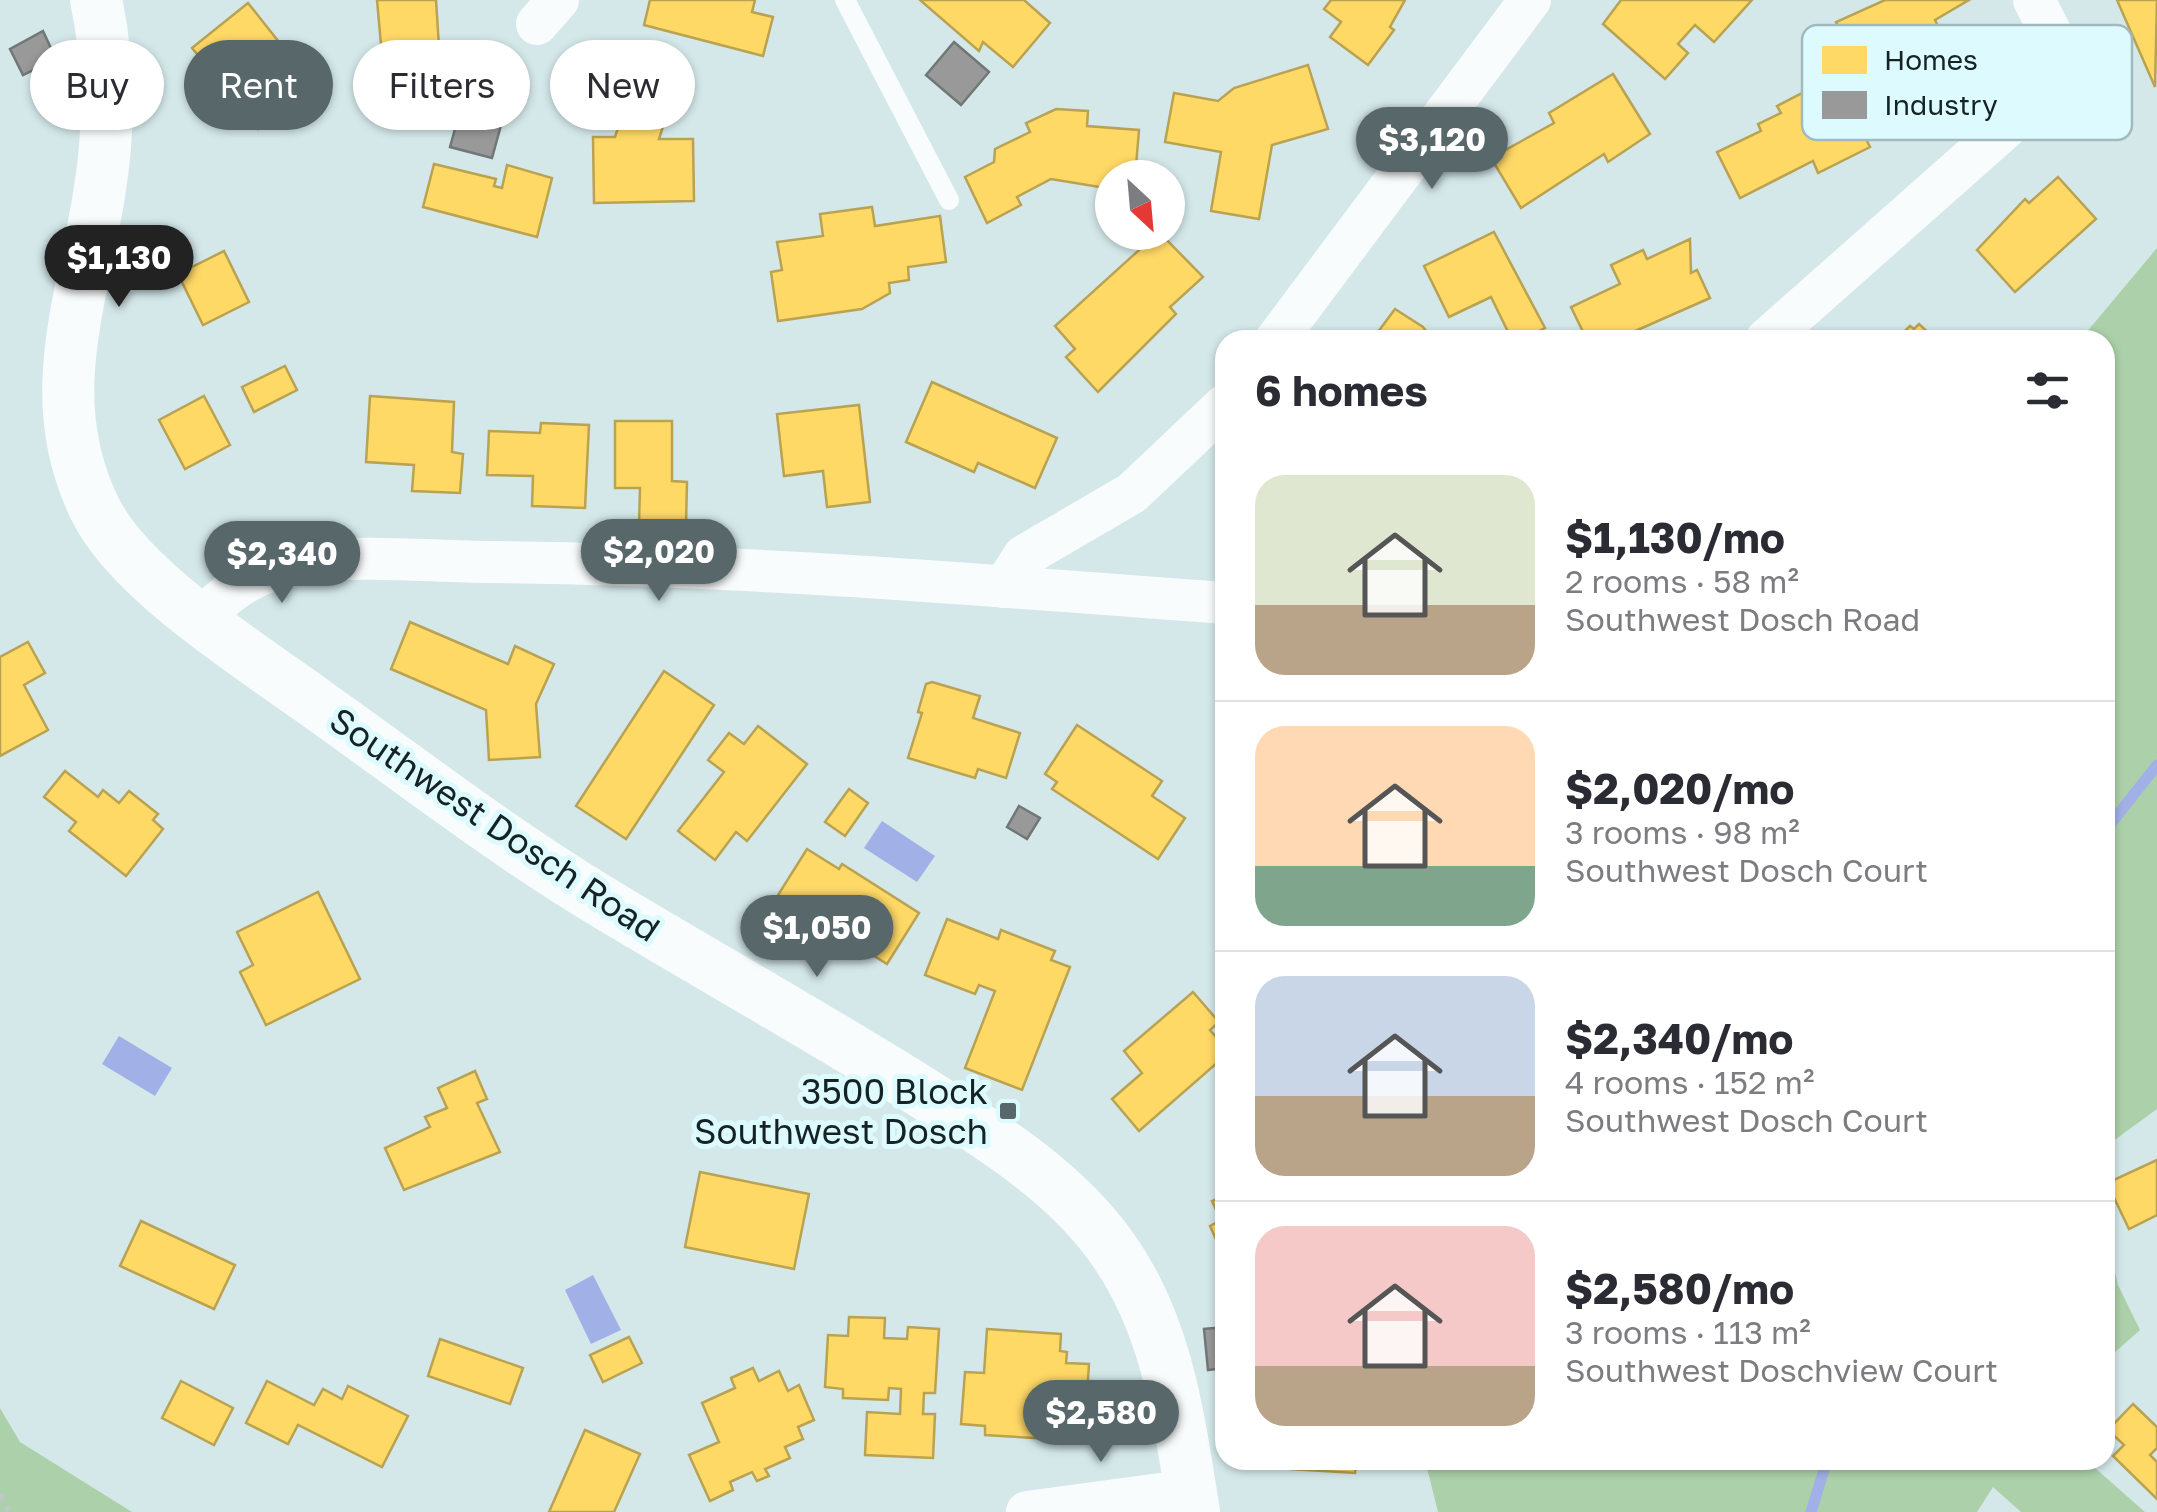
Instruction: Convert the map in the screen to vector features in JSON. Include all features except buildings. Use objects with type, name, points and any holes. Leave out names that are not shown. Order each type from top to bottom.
[{"type":"street","name":"Southwest Dosch Road","points":[[96,0],[108,108],[99,196],[66,383],[68,430],[82,482],[105,528],[133,562],[202,617],[500,834],[603,902],[896,1076],[992,1138],[1053,1185],[1109,1243],[1154,1322],[1192,1501]]},
{"type":"street","points":[[1283,330],[1530,0]]},
{"type":"street","points":[[2034,0],[2046,25]]},
{"type":"street","points":[[1777,330],[1994,140]]},
{"type":"street","points":[[1004,587],[1024,556],[1132,493],[1215,414]]},
{"type":"street","points":[[202,617],[227,594],[270,572],[347,562],[553,563],[1215,602]]},
{"type":"street","points":[[1026,1512],[1192,1501]]},
{"type":"lane","points":[[844,0],[948,200]]},
{"type":"path","points":[[0,1495],[8,1512]]},
{"type":"green space","points":[[2157,248],[2157,1109],[2115,1140],[2115,330],[2088,330]]},
{"type":"green space","points":[[2115,1273],[2118,1285],[2140,1330],[2115,1352]]},
{"type":"green space","points":[[0,1408],[20,1442],[132,1512],[0,1512]]},
{"type":"green space","points":[[1428,1470],[2097,1470],[2145,1512],[2021,1512],[1993,1487],[1977,1512],[1438,1512]]},
{"type":"water","points":[[882,821],[935,856],[917,882],[864,848]]},
{"type":"water","points":[[119,1036],[172,1068],[155,1096],[102,1064]]},
{"type":"water","points":[[593,1275],[621,1330],[591,1344],[565,1290]]},
{"type":"waterway","points":[[2115,818],[2157,765]]},
{"type":"waterway","points":[[1811,1512],[1824,1470]]},
{"type":"place","name":"3500 Block Southwest Dosch","points":[[1008,1111]]}]
